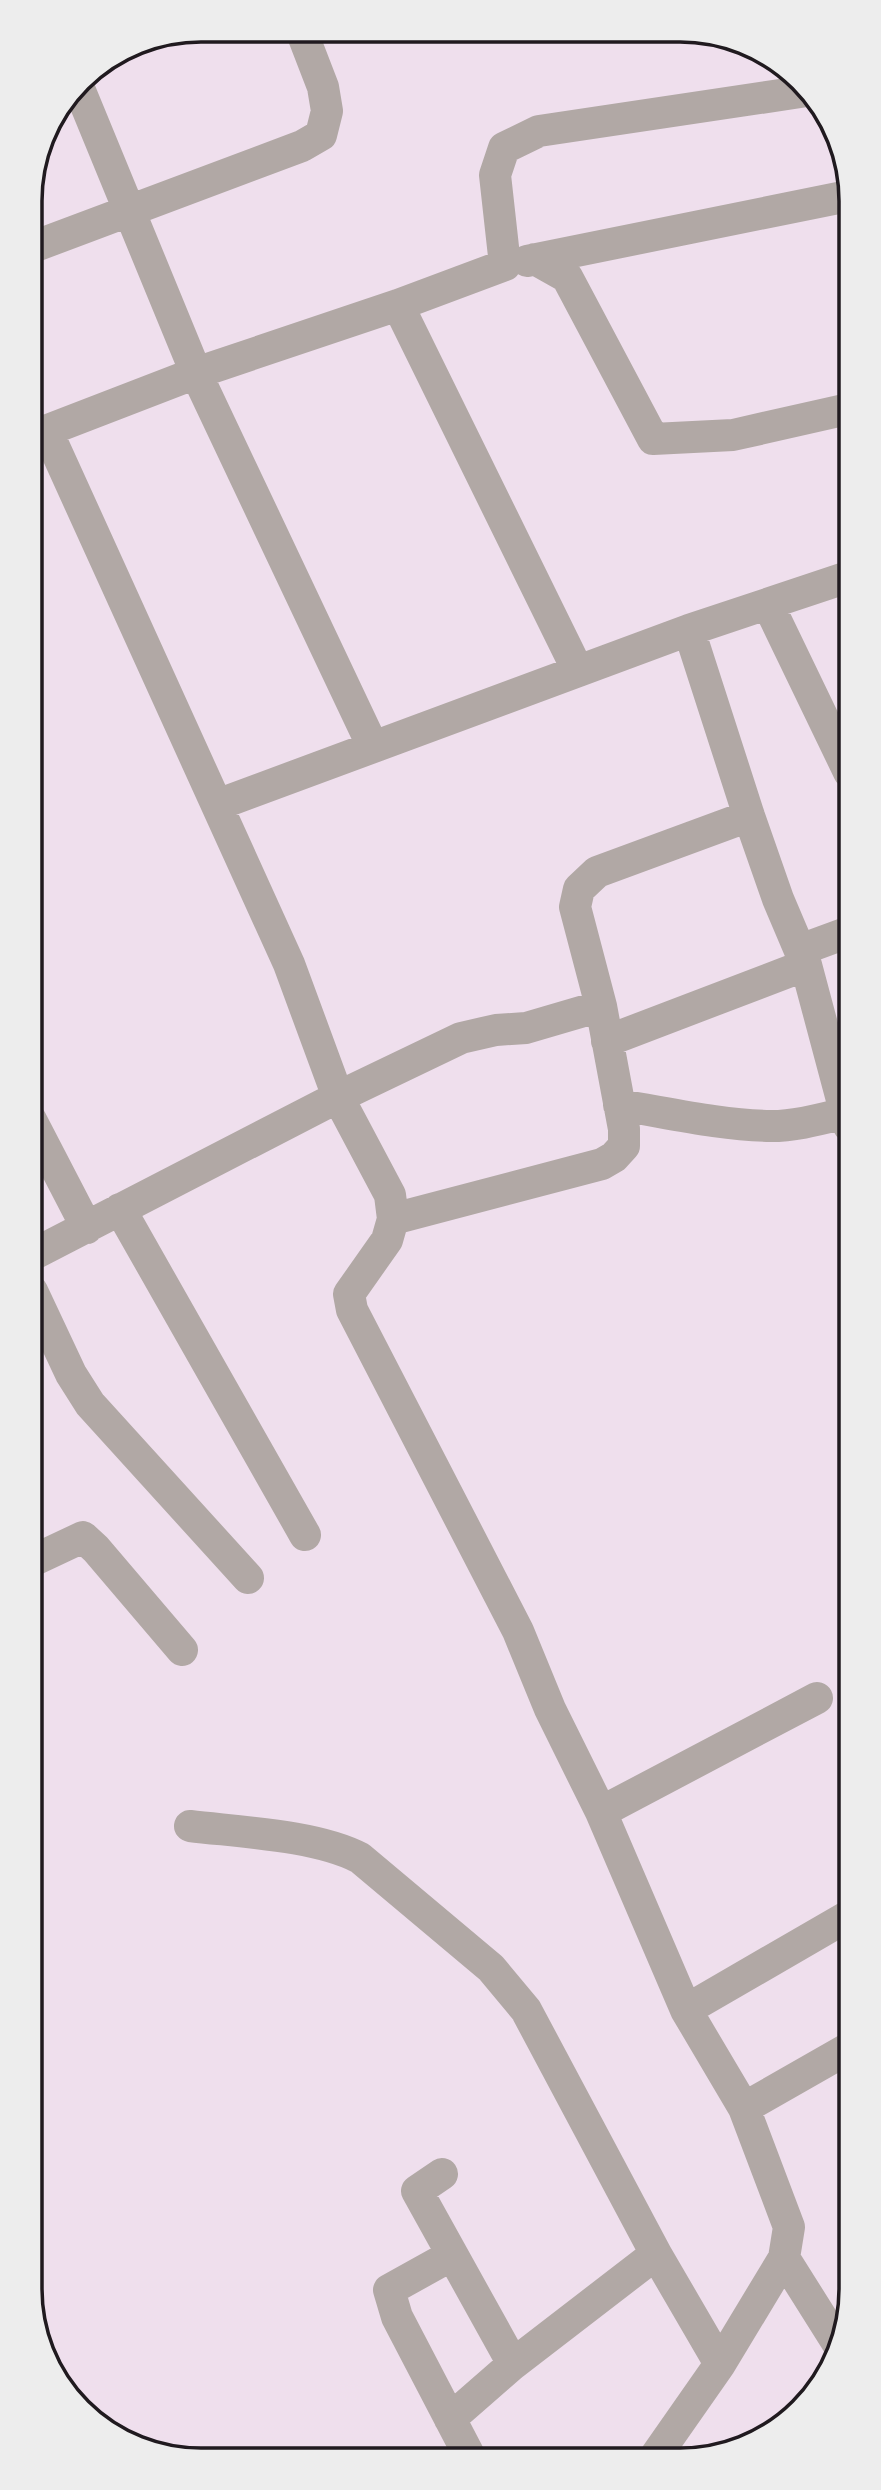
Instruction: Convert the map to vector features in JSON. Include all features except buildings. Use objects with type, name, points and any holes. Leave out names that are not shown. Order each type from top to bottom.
[{"type":"street","points":[[42,243],[302,146],[321,135],[327,111],[323,87],[306,42]]},
{"type":"street","points":[[520,262],[495,175],[504,148],[539,131],[795,93]]},
{"type":"street","points":[[82,96],[196,373],[373,747]]},
{"type":"street","points":[[42,432],[196,373],[520,262],[839,198]]},
{"type":"street","points":[[520,262],[567,277],[653,439],[733,435],[839,411]]},
{"type":"street","points":[[398,305],[578,671]]},
{"type":"street","points":[[42,442],[217,805],[289,964],[338,1097],[390,1195],[393,1219],[387,1240],[349,1294],[352,1310],[518,1631],[550,1709],[601,1812],[686,2010],[744,2108],[789,2227],[784,2258],[720,2364],[661,2448]]},
{"type":"street","points":[[217,805],[690,630],[839,580]]},
{"type":"street","points":[[768,604],[839,751]]},
{"type":"street","points":[[690,630],[749,816],[778,899],[803,958],[839,1087]]},
{"type":"street","points":[[393,1219],[602,1164],[614,1157],[624,1146],[624,1129],[601,1006],[575,907],[579,889],[597,872],[749,816]]},
{"type":"street","points":[[607,1041],[803,958],[839,938]]},
{"type":"street","points":[[42,1250],[338,1097],[461,1038],[496,1030],[526,1028],[601,1006]]},
{"type":"street","points":[[619,1105],[771,1126],[839,1120]]},
{"type":"street","points":[[42,1140],[87,1228]]},
{"type":"street","points":[[120,1209],[305,1535]]},
{"type":"street","points":[[42,1312],[71,1374],[90,1404],[248,1578]]},
{"type":"street","points":[[42,1556],[83,1537],[182,1650]]},
{"type":"street","points":[[601,1812],[817,1698]]},
{"type":"street","points":[[190,1826],[257,1833],[341,1848],[360,1858],[491,1968],[526,2010],[656,2254],[720,2364]]},
{"type":"street","points":[[686,2010],[839,1921]]},
{"type":"street","points":[[744,2108],[839,2053]]},
{"type":"street","points":[[442,2174],[417,2191],[513,2364]]},
{"type":"street","points":[[450,2419],[513,2364],[656,2254]]},
{"type":"street","points":[[452,2255],[389,2290],[397,2317],[465,2448]]},
{"type":"street","points":[[784,2258],[832,2335]]}]
